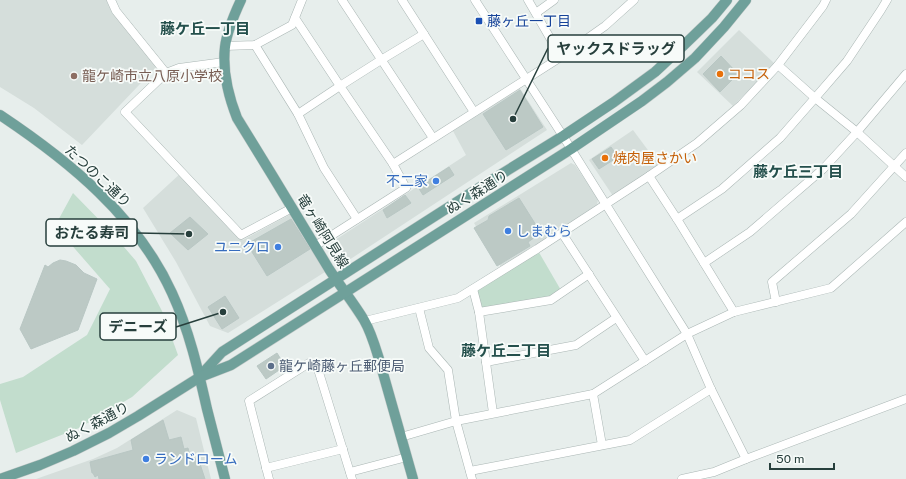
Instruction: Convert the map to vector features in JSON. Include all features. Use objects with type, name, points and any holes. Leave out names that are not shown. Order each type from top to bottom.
[{"type":"main road","name":"竜ヶ崎阿見線","points":[[241,0],[232,21],[225,46],[224,62],[228,91],[237,118],[315,246],[365,321],[377,353],[413,479]]},
{"type":"main road","name":"ぬく森通り","points":[[200,376],[222,352],[474,190],[563,136],[614,102],[655,72],[712,18],[727,0]]},
{"type":"main road","name":"ぬく森通り","points":[[0,479],[40,465],[73,451],[109,433],[138,416],[200,376],[231,365],[571,149],[632,108],[667,82],[695,58],[724,27],[746,0]]},
{"type":"main road","name":"たつのこ通り","points":[[0,115],[42,144],[72,169],[115,209],[132,228],[154,259],[173,294],[186,328],[200,376],[225,479]]},
{"type":"street","points":[[111,0],[116,11],[166,72]]},
{"type":"street","points":[[225,46],[255,45],[292,25],[302,0]]},
{"type":"street","points":[[342,0],[433,138]]},
{"type":"street","points":[[402,0],[474,112]]},
{"type":"street","points":[[475,0],[563,136],[687,334],[746,459]]},
{"type":"street","points":[[528,0],[561,57]]},
{"type":"street","points":[[536,13],[554,0]]},
{"type":"street","points":[[393,164],[561,57],[605,26],[634,0]]},
{"type":"street","points":[[365,321],[458,298],[562,233],[697,143],[741,105],[778,65],[826,0]]},
{"type":"street","points":[[677,219],[722,189],[780,138],[847,60],[887,0]]},
{"type":"street","points":[[295,18],[393,164],[406,188],[315,246]]},
{"type":"street","points":[[298,114],[424,34]]},
{"type":"street","points":[[255,45],[298,114],[324,168],[357,218]]},
{"type":"street","points":[[224,62],[179,68],[166,72],[125,112],[241,235],[292,208]]},
{"type":"street","points":[[778,65],[815,98],[857,132],[906,177]]},
{"type":"street","points":[[704,263],[750,232],[823,169],[857,132],[906,74]]},
{"type":"street","points":[[776,302],[772,282],[851,214],[906,153]]},
{"type":"street","points":[[649,176],[734,312]]},
{"type":"street","points":[[401,437],[456,421],[593,394],[687,334],[734,312],[831,288],[906,222]]},
{"type":"street","points":[[562,233],[645,361]]},
{"type":"street","points":[[479,312],[551,300],[589,274]]},
{"type":"street","points":[[473,289],[479,312],[493,413]]},
{"type":"street","points":[[419,308],[429,348],[448,370],[456,421],[471,475],[630,440],[712,389]]},
{"type":"street","points":[[486,362],[576,345],[616,318]]},
{"type":"street","points":[[269,479],[249,401],[309,363],[317,366],[351,475],[407,457]]},
{"type":"street","points":[[593,394],[602,445]]},
{"type":"street","points":[[682,479],[714,472],[906,399]]},
{"type":"street","points":[[266,468],[343,449]]},
{"type":"shaded area","name":"龍ケ崎市立八原小学校","points":[[0,0],[108,0],[158,65],[82,145],[34,108],[0,87]]},
{"type":"shaded area","points":[[739,30],[775,64],[733,106],[697,72]]},
{"type":"shaded area","points":[[519,87],[547,130],[349,260],[336,261],[329,248],[332,242],[466,155],[453,131]]},
{"type":"shaded area","points":[[633,130],[659,165],[613,196],[589,160]]},
{"type":"shaded area","points":[[571,163],[575,165],[598,199],[597,205],[501,267],[474,223]]},
{"type":"shaded area","points":[[182,172],[243,240],[291,214],[325,272],[228,333],[210,326],[176,262],[143,208]]},
{"type":"shaded area","points":[[177,410],[196,418],[211,479],[36,479],[93,459],[117,448]]},
{"type":"green space","points":[[73,193],[112,233],[136,261],[162,311],[178,355],[132,397],[79,428],[16,453],[0,400],[0,384],[23,377],[87,335],[110,289],[55,226]]},
{"type":"green space","points":[[537,249],[562,292],[551,300],[479,312],[473,289]]},
{"type":"building","name":"ココス","points":[[721,56],[738,74],[720,92],[703,74]]},
{"type":"building","points":[[520,90],[543,127],[506,150],[483,114]]},
{"type":"building","name":"焼肉屋さかい","points":[[611,147],[618,157],[599,169],[592,159]]},
{"type":"building","name":"不二家","points":[[449,167],[454,175],[423,195],[418,187]]},
{"type":"building","points":[[405,195],[411,203],[387,218],[383,210]]},
{"type":"building","name":"しまむら","points":[[519,198],[541,233],[528,242],[530,246],[497,266],[474,228],[488,220],[489,216]]},
{"type":"building","points":[[190,217],[208,234],[188,250],[170,233]]},
{"type":"building","name":"ユニクロ","points":[[291,219],[310,249],[267,276],[247,244]]},
{"type":"building","points":[[60,260],[76,265],[84,273],[97,279],[78,330],[31,349],[20,329],[45,265],[48,267]]},
{"type":"building","points":[[225,296],[239,318],[222,329],[208,307]]},
{"type":"building","points":[[277,353],[285,366],[266,379],[257,366]]},
{"type":"building","name":"ランドローム","points":[[163,420],[169,440],[181,437],[184,449],[188,448],[191,460],[198,458],[205,479],[99,479],[98,475],[95,477],[92,473],[90,462],[133,450],[131,440]]},
{"type":"place","name":"藤ヶ丘一丁目","points":[[479,21]]},
{"type":"place","name":"ココス","points":[[720,74]]},
{"type":"place","name":"龍ケ崎市立八原小学校","points":[[74,76]]},
{"type":"place","name":"ヤックスドラッグ","points":[[513,119]]},
{"type":"place","name":"焼肉屋さかい","points":[[605,158]]},
{"type":"place","name":"不二家","points":[[436,181]]},
{"type":"place","name":"しまむら","points":[[508,231]]},
{"type":"place","name":"おたる寿司","points":[[189,234]]},
{"type":"place","name":"ユニクロ","points":[[278,247]]},
{"type":"place","name":"デニーズ","points":[[223,312]]},
{"type":"place","name":"龍ケ崎藤ヶ丘郵便局","points":[[271,366]]},
{"type":"place","name":"ランドローム","points":[[146,459]]},
{"type":"district","name":"藤ケ丘一丁目","points":[[205,28]]},
{"type":"district","name":"藤ケ丘三丁目","points":[[798,171]]},
{"type":"district","name":"藤ケ丘二丁目","points":[[506,350]]}]
